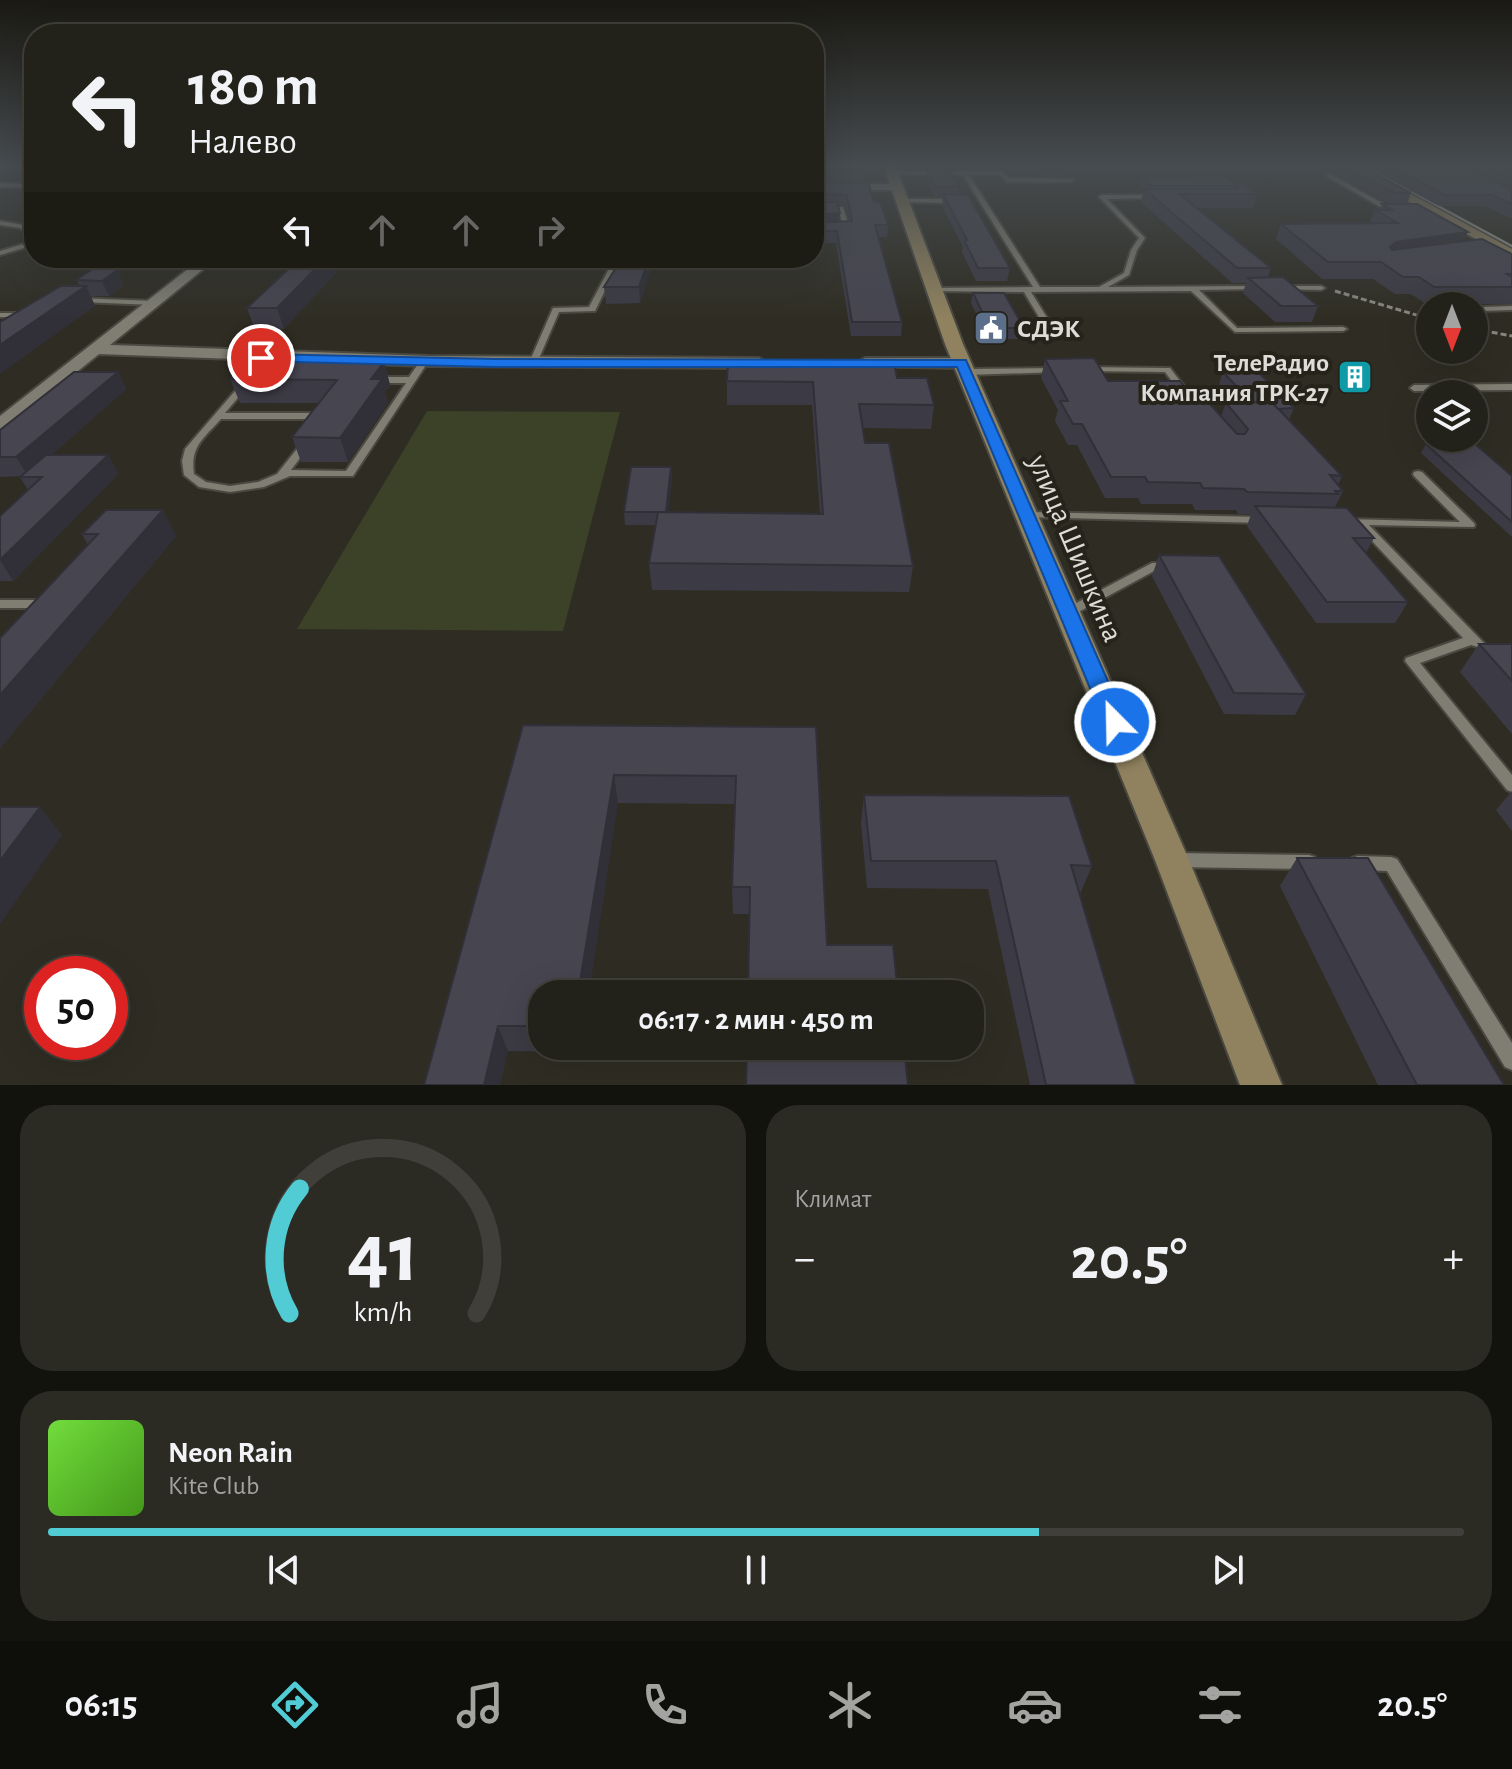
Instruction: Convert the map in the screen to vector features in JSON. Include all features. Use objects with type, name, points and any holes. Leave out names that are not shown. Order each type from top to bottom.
[{"type":"main road","name":"улица Шишкина","points":[[908,218],[932,290],[963,367],[1029,515],[1261,1085]]},
{"type":"main road","points":[[1443,218],[1501,251]]},
{"type":"street","points":[[0,425],[198,268]]},
{"type":"street","points":[[96,349],[265,363],[772,363]]},
{"type":"street","points":[[851,363],[963,367]]},
{"type":"lane","points":[[824,230],[847,230],[844,218]]},
{"type":"lane","points":[[993,218],[1038,289]]},
{"type":"lane","points":[[1095,289],[1120,280],[1127,274],[1134,250],[1142,238],[1122,218]]},
{"type":"lane","points":[[0,223],[22,226]]},
{"type":"lane","points":[[0,253],[24,246]]},
{"type":"lane","points":[[1478,248],[1501,251]]},
{"type":"lane","points":[[93,283],[115,268]]},
{"type":"lane","points":[[533,363],[556,310],[592,309],[612,268]]},
{"type":"lane","points":[[932,290],[1321,288]]},
{"type":"lane","points":[[1026,289],[1050,329]]},
{"type":"lane","points":[[1193,289],[1235,330],[1343,329]]},
{"type":"lane","points":[[81,291],[68,300],[155,303]]},
{"type":"lane","points":[[1488,309],[1512,308]]},
{"type":"lane","points":[[0,315],[31,315]]},
{"type":"lane","points":[[252,378],[190,449],[187,461],[189,475],[203,485],[230,489],[260,485],[289,473],[349,474],[424,362]]},
{"type":"lane","points":[[963,367],[1167,370],[1186,393]]},
{"type":"lane","points":[[368,380],[412,380]]},
{"type":"lane","points":[[1414,388],[1512,387]]},
{"type":"lane","points":[[218,416],[326,417],[281,476]]},
{"type":"lane","points":[[1329,521],[1470,525],[1418,474]]},
{"type":"lane","points":[[1029,515],[1281,520]]},
{"type":"lane","points":[[1360,522],[1478,643],[1411,661],[1512,786]]},
{"type":"lane","points":[[1069,612],[1152,567],[1177,567]]},
{"type":"lane","points":[[0,604],[57,604],[47,615]]},
{"type":"lane","points":[[1172,860],[1391,864],[1512,1060]]},
{"type":"path","points":[[1321,288],[1416,315]]},
{"type":"path","points":[[1488,332],[1512,336]]},
{"type":"green space","points":[[427,411],[620,412],[563,631],[297,629]]},
{"type":"building","points":[[851,218],[885,218],[888,225],[875,225],[902,322],[852,322],[837,231],[824,231],[824,222],[852,221]]},
{"type":"building","points":[[955,218],[981,218],[1010,268],[978,268],[964,240],[967,240]]},
{"type":"building","points":[[1178,218],[1208,218],[1271,268],[1237,268]]},
{"type":"building","points":[[1389,218],[1442,218],[1468,232],[1396,242],[1390,247],[1392,250],[1482,239],[1512,254],[1512,274],[1507,274],[1512,277],[1512,287],[1434,287],[1419,277],[1403,277],[1381,262],[1328,262],[1281,224],[1398,223]]},
{"type":"building","points":[[94,268],[117,270],[102,281],[76,280]]},
{"type":"building","points":[[289,268],[316,268],[277,308],[247,308]]},
{"type":"building","points":[[616,268],[646,268],[639,287],[604,287]]},
{"type":"building","points":[[1283,277],[1318,306],[1281,306],[1248,278]]},
{"type":"building","points":[[61,286],[86,286],[0,345],[0,322]]},
{"type":"building","points":[[973,293],[1004,293],[1024,328],[990,328]]},
{"type":"building","points":[[1094,358],[1108,381],[1180,381],[1197,403],[1209,403],[1237,434],[1245,434],[1248,429],[1226,403],[1272,402],[1342,476],[1330,475],[1343,491],[1335,491],[1338,494],[1247,492],[1244,489],[1203,488],[1200,483],[1148,482],[1145,477],[1111,477],[1082,424],[1073,424],[1060,401],[1068,401],[1045,359]]},
{"type":"building","points":[[248,361],[384,362],[371,379],[382,379],[340,438],[292,437],[337,380],[230,379]]},
{"type":"building","points":[[728,361],[894,362],[897,378],[927,378],[934,405],[859,404],[865,443],[889,443],[913,566],[649,563],[658,512],[823,514],[813,382],[727,381]]},
{"type":"building","points":[[74,372],[118,372],[16,457],[0,457],[0,430]]},
{"type":"building","points":[[1223,372],[1258,372],[1294,408],[1278,409],[1272,402],[1251,402]]},
{"type":"building","points":[[1435,452],[1484,452],[1512,476],[1512,522]]},
{"type":"building","points":[[46,455],[108,455],[0,560],[0,516],[42,477],[20,477]]},
{"type":"building","points":[[631,467],[671,467],[666,512],[624,512]]},
{"type":"building","points":[[1255,506],[1347,508],[1374,538],[1353,538],[1408,602],[1327,602]]},
{"type":"building","points":[[106,510],[163,510],[0,695],[0,638],[98,534],[82,534]]},
{"type":"building","points":[[1159,555],[1219,556],[1306,694],[1234,693]]},
{"type":"building","points":[[1479,644],[1512,644],[1512,681]]},
{"type":"building","points":[[523,725],[816,727],[827,945],[893,945],[897,980],[748,980],[750,887],[732,887],[736,776],[614,775],[580,980],[528,980],[528,1026],[498,1026],[484,1085],[424,1085]]},
{"type":"building","points":[[864,795],[1069,796],[1092,866],[1071,865],[1136,1085],[1046,1085],[996,861],[871,861]]},
{"type":"building","points":[[0,807],[40,807],[0,861]]},
{"type":"building","points":[[1297,858],[1368,858],[1504,1085],[1417,1085]]},
{"type":"building","points":[[747,1060],[905,1060],[908,1085],[746,1085]]},
{"type":"tram line","points":[[1460,218],[1512,246]]},
{"type":"place","name":"СДЭК","points":[[991,328]]},
{"type":"place","name":"ТелеРадио Компания ТРК-27","points":[[1355,377]]},
{"type":"route","points":[[261,358],[495,363],[962,363],[1115,722]]}]
